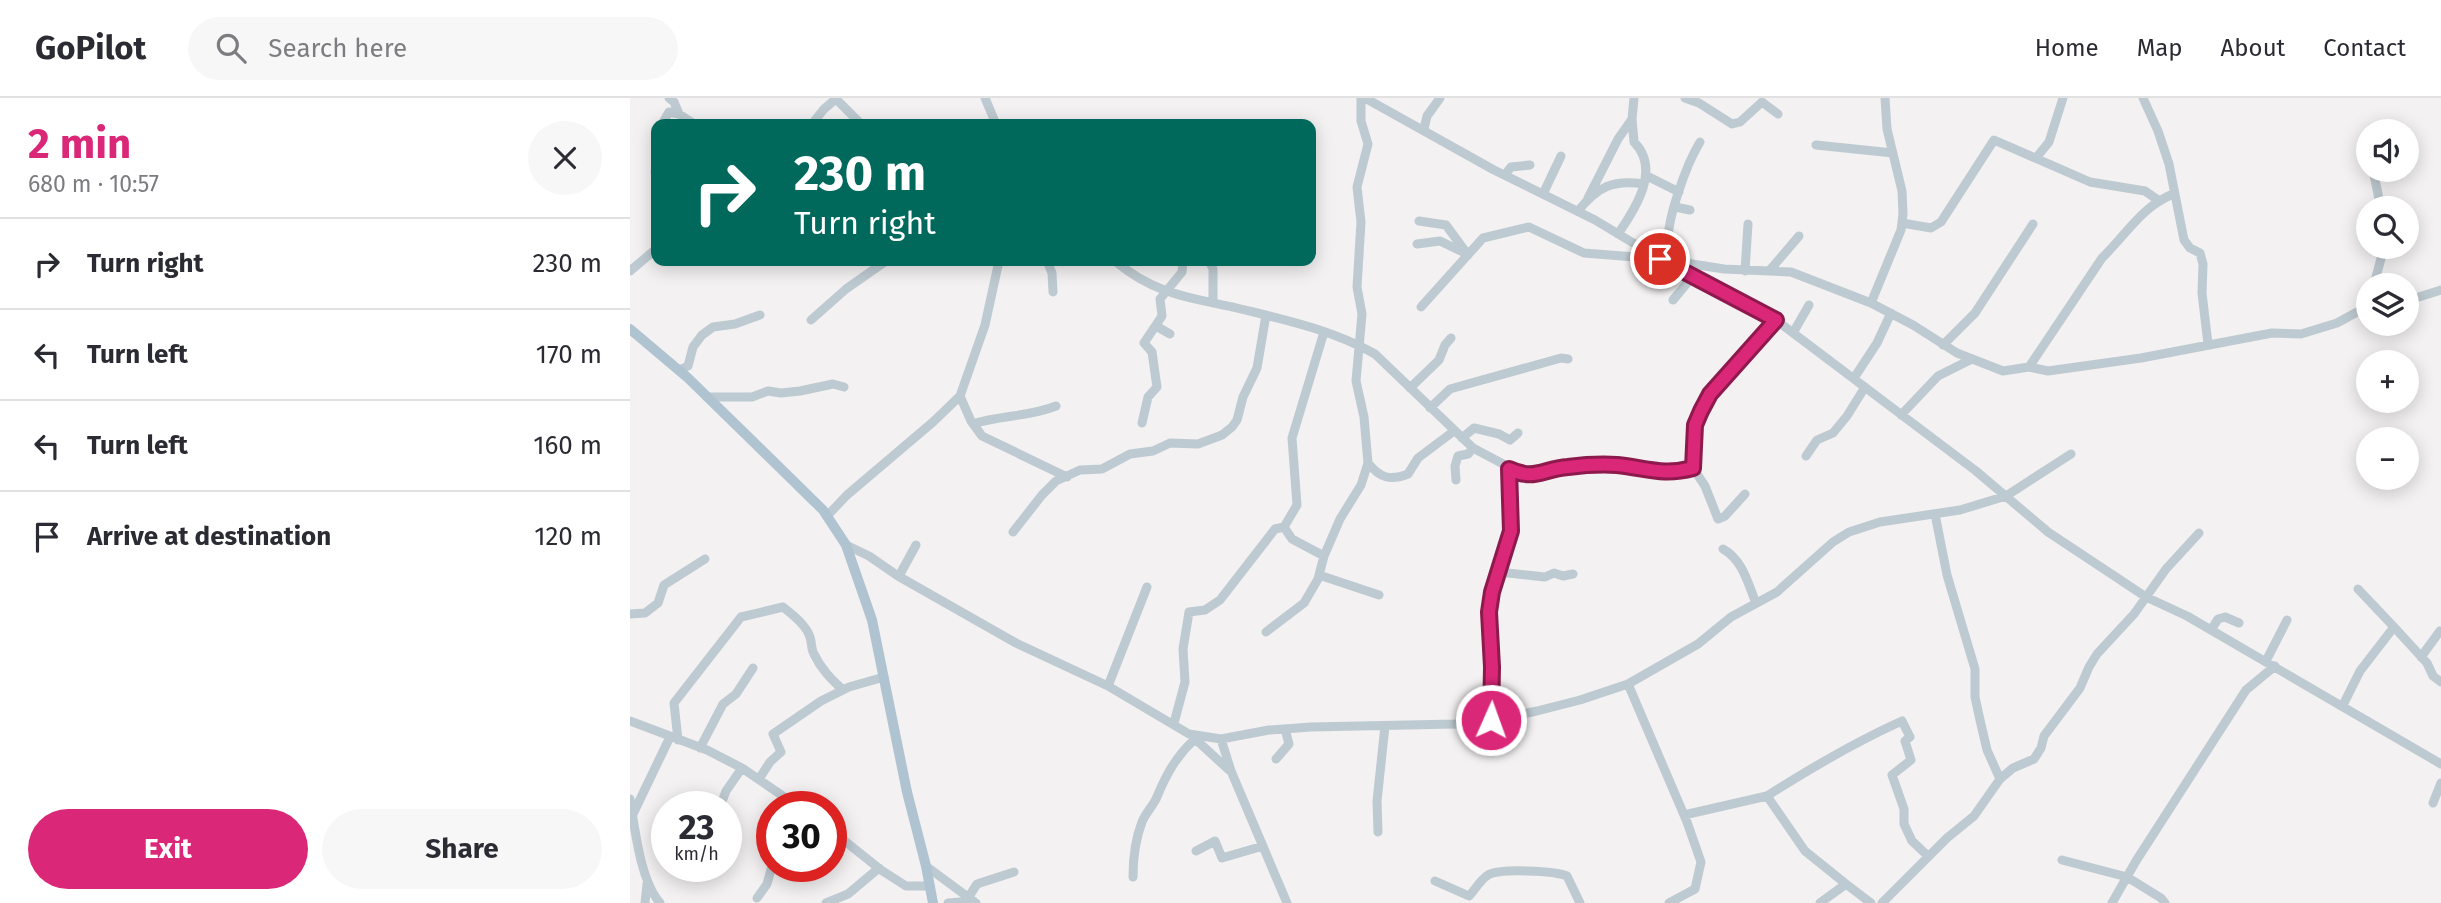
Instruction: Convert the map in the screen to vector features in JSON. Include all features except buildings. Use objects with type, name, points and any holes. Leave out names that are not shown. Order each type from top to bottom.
[{"type":"main road","points":[[630,329],[679,370],[823,510],[846,545],[872,620],[933,903]]},
{"type":"street","points":[[816,119],[837,98],[856,119]]},
{"type":"street","points":[[985,98],[994,119]]},
{"type":"street","points":[[1266,632],[1304,603],[1319,575],[1340,519],[1361,485],[1368,463],[1364,417],[1356,381],[1362,314],[1357,287],[1361,222],[1357,187],[1368,144],[1361,121],[1367,98],[1776,320],[1966,463],[2048,532],[2146,597],[2275,666],[2441,764]]},
{"type":"street","points":[[1424,129],[1427,116],[1440,98]]},
{"type":"street","points":[[1618,234],[1634,208],[1645,180],[1647,166],[1643,151],[1634,142],[1634,98]]},
{"type":"street","points":[[1685,98],[1699,103],[1732,124],[1740,122],[1762,102],[1778,114]]},
{"type":"street","points":[[1871,303],[1902,223],[1902,191],[1887,129],[1885,98]]},
{"type":"street","points":[[2036,158],[2052,136],[2063,98]]},
{"type":"street","points":[[2143,98],[2169,164],[2184,240],[2190,248],[2200,253],[2203,264],[2202,293],[2208,344]]},
{"type":"street","points":[[674,99],[679,114]]},
{"type":"street","points":[[665,119],[669,112],[686,119]]},
{"type":"street","points":[[1578,211],[1632,119]]},
{"type":"street","points":[[1902,223],[1931,228],[1941,222],[1994,140],[2091,183],[2145,191],[2158,200]]},
{"type":"street","points":[[1660,259],[1668,249],[1667,238],[1679,192],[1700,142]]},
{"type":"street","points":[[1816,145],[1893,153]]},
{"type":"street","points":[[1543,194],[1561,156]]},
{"type":"street","points":[[1505,175],[1511,167],[1530,166]]},
{"type":"street","points":[[1588,198],[1614,183],[1624,181],[1645,180],[1679,192]]},
{"type":"street","points":[[2029,367],[2097,264],[2141,213],[2158,200],[2173,194]]},
{"type":"street","points":[[1675,207],[1690,210]]},
{"type":"street","points":[[1419,221],[1446,225],[1468,255]]},
{"type":"street","points":[[1745,271],[1748,224]]},
{"type":"street","points":[[1943,345],[1975,313],[2033,224]]},
{"type":"street","points":[[1421,307],[1483,238],[1529,227],[1584,253],[1660,259],[1745,271],[1791,272],[1871,303],[1943,345],[2003,371],[2029,367],[2048,371],[2141,358],[2272,333],[2301,334],[2337,323],[2356,313]]},
{"type":"street","points":[[1770,270],[1799,236]]},
{"type":"street","points":[[1417,244],[1440,241],[1468,255]]},
{"type":"street","points":[[630,271],[651,253]]},
{"type":"street","points":[[811,320],[846,289],[879,266]]},
{"type":"street","points":[[827,516],[847,495],[960,396],[985,325],[998,266]]},
{"type":"street","points":[[1049,266],[1053,292]]},
{"type":"street","points":[[1121,266],[1135,277],[1166,292],[1266,315],[1359,344],[1375,354],[1473,448],[1524,475],[1587,465],[1618,466],[1664,473],[1693,468]]},
{"type":"street","points":[[1142,423],[1148,397],[1157,387],[1152,352],[1143,343],[1162,316],[1160,299],[1182,272],[1183,266]]},
{"type":"street","points":[[1211,266],[1213,303]]},
{"type":"street","points":[[1673,300],[1693,276]]},
{"type":"street","points":[[2419,297],[2441,290]]},
{"type":"street","points":[[1793,333],[1809,305]]},
{"type":"street","points":[[1854,378],[1877,343],[1891,313]]},
{"type":"street","points":[[679,370],[688,366],[693,347],[702,335],[713,327],[735,324],[760,315]]},
{"type":"street","points":[[1013,532],[1056,481],[1080,470],[1102,469],[1130,454],[1153,451],[1170,443],[1198,444],[1222,435],[1232,427],[1257,368],[1266,315]]},
{"type":"street","points":[[1745,494],[1726,516],[1718,519],[1705,486],[1693,468],[1695,425],[1710,394],[1776,320]]},
{"type":"street","points":[[1156,326],[1170,334]]},
{"type":"street","points":[[1174,723],[1185,682],[1183,649],[1189,612],[1205,610],[1220,600],[1275,529],[1284,527],[1297,505],[1292,438],[1324,332]]},
{"type":"street","points":[[1410,388],[1439,360],[1451,338]]},
{"type":"street","points":[[1430,408],[1450,389],[1519,368],[1561,358],[1568,359]]},
{"type":"street","points":[[1901,415],[1938,376],[1972,359]]},
{"type":"street","points":[[707,397],[752,397],[768,391],[800,391],[833,384],[844,387]]},
{"type":"street","points":[[1806,456],[1817,440],[1833,433],[1865,387]]},
{"type":"street","points":[[960,396],[973,424],[982,436],[1067,477]]},
{"type":"street","points":[[973,424],[987,419],[1028,415],[1056,406]]},
{"type":"street","points":[[1462,438],[1474,428],[1499,434],[1510,440],[1518,433]]},
{"type":"street","points":[[1368,463],[1377,475],[1399,478],[1408,474],[1418,458],[1454,431]]},
{"type":"street","points":[[1456,480],[1455,466],[1458,456],[1468,454],[1473,448]]},
{"type":"street","points":[[1192,736],[1221,739],[1285,729],[1491,720],[1580,700],[1628,684],[1688,650],[1731,617],[1777,592],[1833,542],[1849,532],[1880,522],[1960,510],[2006,496],[2071,454]]},
{"type":"street","points":[[1491,720],[1489,612],[1511,531],[1509,469]]},
{"type":"street","points":[[1935,514],[1950,586],[1975,669],[1975,697],[1987,750],[2000,779]]},
{"type":"street","points":[[1284,527],[1292,539],[1324,556]]},
{"type":"street","points":[[1882,903],[1928,856],[1974,816],[2000,779],[2013,768],[2034,759],[2044,736],[2080,688],[2097,654],[2199,533]]},
{"type":"street","points":[[846,545],[1016,643],[1108,686],[1174,723],[1231,771]]},
{"type":"street","points":[[899,576],[916,545]]},
{"type":"street","points":[[1723,549],[1731,553],[1748,578],[1756,603]]},
{"type":"street","points":[[630,614],[645,613],[658,603],[664,585],[705,559]]},
{"type":"street","points":[[1499,572],[1545,578],[1554,573],[1563,576],[1573,574]]},
{"type":"street","points":[[1319,575],[1379,595]]},
{"type":"street","points":[[1108,686],[1147,587]]},
{"type":"street","points":[[2358,589],[2441,682]]},
{"type":"street","points":[[633,815],[674,738],[674,703],[741,617],[783,607],[804,626],[810,636],[811,651],[826,675],[843,690]]},
{"type":"street","points":[[2211,630],[2218,619],[2225,617],[2239,623]]},
{"type":"street","points":[[2266,661],[2287,620]]},
{"type":"street","points":[[2343,705],[2360,671],[2394,627]]},
{"type":"street","points":[[2421,657],[2440,631]]},
{"type":"street","points":[[2112,903],[2246,691],[2275,666]]},
{"type":"street","points":[[700,748],[723,704],[736,694],[753,668]]},
{"type":"street","points":[[759,779],[770,762],[781,752],[773,734],[801,713],[843,690],[884,677]]},
{"type":"street","points":[[1628,684],[1684,815],[1701,862],[1695,889],[1669,903]]},
{"type":"street","points":[[630,721],[700,748],[742,768],[776,791]]},
{"type":"street","points":[[1684,815],[1767,796],[1823,764],[1845,747],[1902,721],[1910,737],[1905,741],[1911,760],[1892,775],[1904,808],[1904,824],[1912,841],[1928,856]]},
{"type":"street","points":[[1378,832],[1377,801],[1385,726]]},
{"type":"street","points":[[1276,759],[1289,744],[1285,729]]},
{"type":"street","points":[[1133,877],[1135,847],[1141,824],[1168,771],[1192,736]]},
{"type":"street","points":[[1221,739],[1231,771],[1287,903]]},
{"type":"street","points":[[726,791],[742,768]]},
{"type":"street","points":[[2433,803],[2441,783]]},
{"type":"street","points":[[1767,796],[1805,851],[1871,903]]},
{"type":"street","points":[[630,799],[635,848],[654,896],[660,903]]},
{"type":"street","points":[[1196,852],[1214,841],[1223,858],[1262,846]]},
{"type":"street","points":[[847,843],[906,886],[930,886]]},
{"type":"street","points":[[2062,860],[2127,877],[2165,903]]},
{"type":"street","points":[[926,866],[972,901]]},
{"type":"street","points":[[826,903],[848,894],[879,868]]},
{"type":"street","points":[[1435,881],[1469,896],[1484,878],[1497,871],[1558,872],[1567,876],[1580,903]]},
{"type":"street","points":[[972,901],[977,884],[1014,872]]},
{"type":"street","points":[[645,903],[647,880]]},
{"type":"street","points":[[757,898],[768,882]]},
{"type":"street","points":[[1820,903],[1846,884]]},
{"type":"street","points":[[948,903],[972,901]]},
{"type":"route","points":[[1491,720],[1489,612],[1492,592],[1511,531],[1509,469],[1524,475],[1587,465],[1618,466],[1664,473],[1693,468],[1695,425],[1710,394],[1776,320],[1660,259]]}]
